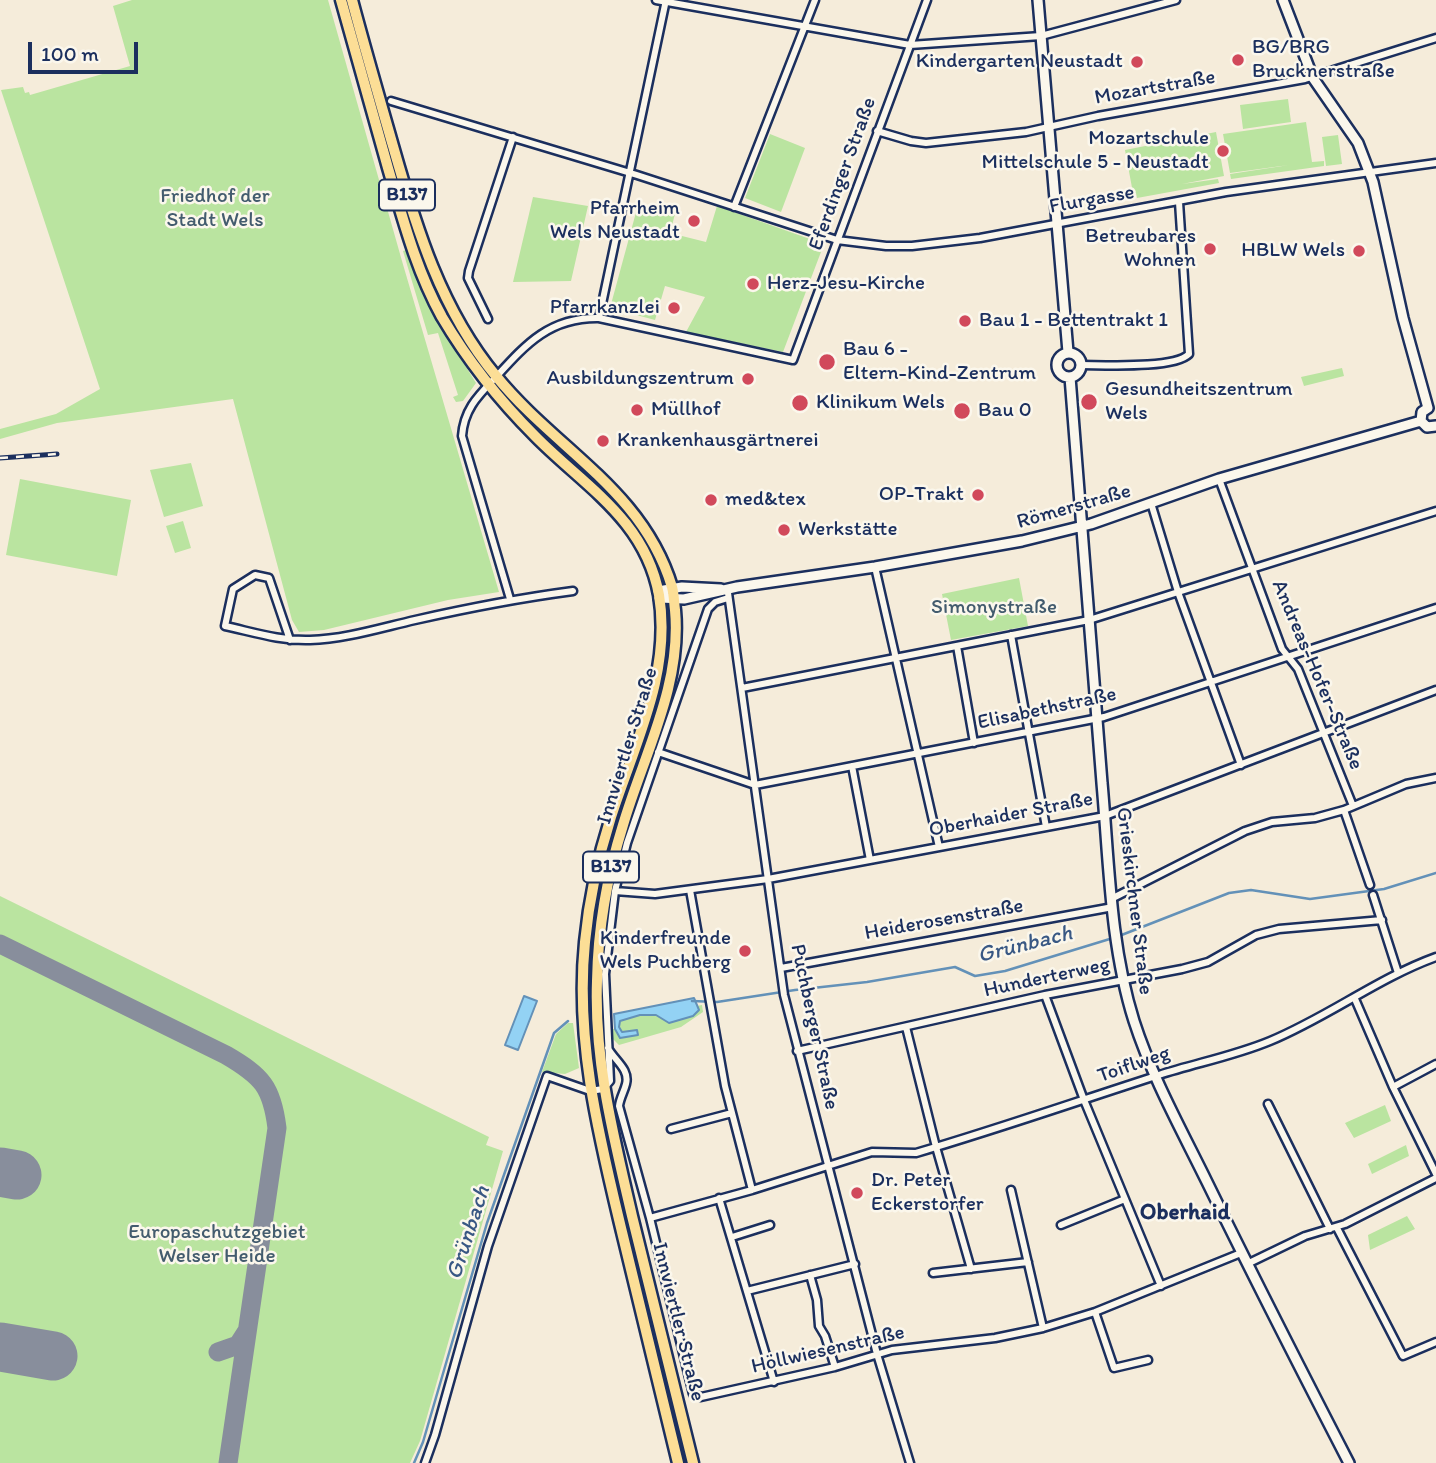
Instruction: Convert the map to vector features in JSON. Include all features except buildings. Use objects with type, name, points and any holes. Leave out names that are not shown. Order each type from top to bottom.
[{"type":"main road","name":"Innviertler Straße","points":[[341,0],[414,255],[441,314],[488,385],[537,438],[597,491],[623,520],[639,544],[658,594],[662,640],[657,676],[609,822],[589,906],[583,996],[590,1091],[678,1463]]},
{"type":"main road","name":"Innviertler Straße","points":[[352,0],[423,246],[447,300],[496,377],[547,428],[606,480],[627,504],[651,536],[673,588],[677,631],[672,678],[622,826],[603,908],[596,986],[603,1089],[693,1463]]},
{"type":"main road","points":[[1038,0],[1068,352]]},
{"type":"main road","points":[[1283,0],[1313,78],[1351,132],[1370,172],[1409,341],[1432,408],[1422,412],[1421,421],[1427,426],[1436,426]]},
{"type":"main road","points":[[1068,352],[1079,359],[1081,365],[1079,372],[1070,377],[1062,376],[1056,366],[1061,355],[1068,352]]},
{"type":"main road","name":"Grieskirchner Straße","points":[[1070,377],[1105,816],[1123,980],[1134,1022],[1156,1076],[1241,1253],[1349,1463]]},
{"type":"main road","name":"Römerstraße","points":[[658,594],[674,600],[727,593],[1022,541],[1080,527],[1219,479],[1421,421]]},
{"type":"main road","name":"Römerstraße","points":[[658,594],[673,588],[704,587],[727,593]]},
{"type":"street","points":[[656,0],[909,45],[1041,36],[1176,0]]},
{"type":"street","points":[[734,207],[815,0]]},
{"type":"street","name":"Eferdinger Straße","points":[[599,318],[793,360],[927,0]]},
{"type":"street","points":[[510,599],[462,436],[468,410],[519,351],[543,332],[571,322],[599,318],[666,1]]},
{"type":"street","name":"Mozartstraße","points":[[877,131],[926,143],[1026,132],[1313,78],[1436,38]]},
{"type":"street","name":"Flurgasse","points":[[391,101],[630,173],[837,240],[886,246],[980,239],[1226,192],[1436,163]]},
{"type":"street","points":[[488,319],[468,278],[468,271],[513,137]]},
{"type":"street","points":[[1081,365],[1183,360],[1189,354],[1179,202]]},
{"type":"street","name":"Andreas-Hofer-Straße","points":[[1219,479],[1282,649],[1298,669],[1353,806]]},
{"type":"street","points":[[1151,503],[1178,592],[1241,765]]},
{"type":"street","points":[[742,688],[1089,620],[1436,511]]},
{"type":"street","points":[[875,567],[939,847]]},
{"type":"street","points":[[290,640],[269,578],[254,575],[233,589],[225,626],[290,640],[329,639],[510,599],[573,591]]},
{"type":"street","points":[[425,1463],[439,1424],[488,1246],[547,1076],[590,1091],[603,1089],[610,1081],[605,974],[615,891],[658,752],[708,609],[727,593]]},
{"type":"street","name":"Puchberger Straße","points":[[727,593],[784,992],[877,1354],[911,1463]]},
{"type":"street","name":"Elisabethstraße","points":[[658,752],[755,785],[1097,718],[1436,608]]},
{"type":"street","points":[[1011,635],[1046,827]]},
{"type":"street","points":[[957,646],[974,743]]},
{"type":"street","name":"Oberhaider Straße","points":[[615,891],[655,894],[768,879],[1105,816],[1436,690]]},
{"type":"street","points":[[852,766],[870,860]]},
{"type":"street","name":"Heiderosenstraße","points":[[781,968],[1113,903],[1245,831],[1272,822],[1315,818],[1344,810],[1406,784],[1436,778]]},
{"type":"street","points":[[1344,810],[1370,885]]},
{"type":"street","points":[[690,890],[709,1005],[752,1190]]},
{"type":"street","points":[[1373,895],[1398,973]]},
{"type":"street","name":"Hunderterweg","points":[[797,1051],[1045,995],[1182,969],[1208,962],[1256,936],[1279,929],[1382,920]]},
{"type":"street","name":"Toiflweg","points":[[650,1218],[752,1190],[872,1152],[916,1153],[1156,1076],[1236,1054],[1272,1041],[1398,973],[1436,957]]},
{"type":"street","points":[[1045,995],[1084,1100],[1161,1286]]},
{"type":"street","points":[[1247,1264],[1305,1236],[1333,1229],[1436,1176],[1354,999]]},
{"type":"street","points":[[906,1027],[936,1147],[971,1269]]},
{"type":"street","points":[[607,1043],[610,1052],[626,1073],[619,1107],[650,1218]]},
{"type":"street","points":[[1393,1087],[1436,1064]]},
{"type":"street","points":[[1268,1104],[1403,1356],[1436,1342]]},
{"type":"street","points":[[670,1129],[732,1113]]},
{"type":"street","points":[[1011,1190],[1043,1328]]},
{"type":"street","points":[[719,1198],[774,1382]]},
{"type":"street","points":[[1062,1225],[1125,1199]]},
{"type":"street","name":"Höllwiesenstraße","points":[[650,1218],[693,1394],[701,1397],[835,1367],[892,1350],[995,1338],[1043,1328],[1095,1312],[1241,1253]]},
{"type":"street","points":[[732,1237],[770,1225]]},
{"type":"street","points":[[933,1273],[1028,1262]]},
{"type":"street","points":[[747,1290],[855,1264]]},
{"type":"street","points":[[810,1275],[817,1300],[819,1325],[835,1367]]},
{"type":"street","points":[[1095,1312],[1114,1368],[1148,1360]]},
{"type":"green space","name":"Friedhof der Stadt Wels","points":[[132,0],[328,0],[499,592],[448,600],[324,630],[299,632],[292,620],[233,399],[57,423],[0,439],[0,429],[56,414],[100,389],[1,90],[23,87],[25,93],[29,92],[30,95],[130,66],[113,6]]},
{"type":"green space","points":[[1288,99],[1291,122],[1243,129],[1240,105]]},
{"type":"green space","points":[[1306,122],[1312,162],[1324,161],[1324,166],[1231,179],[1230,174],[1289,165],[1230,173],[1223,134]]},
{"type":"green space","points":[[1216,132],[1224,176],[1182,184],[1218,179],[1219,183],[1137,198],[1136,193],[1133,193],[1125,150]]},
{"type":"green space","points":[[770,134],[805,148],[781,212],[745,198]]},
{"type":"green space","points":[[1338,135],[1342,164],[1326,166],[1322,137]]},
{"type":"green space","points":[[533,197],[588,206],[571,281],[513,282]]},
{"type":"green space","points":[[638,205],[675,214],[670,233],[706,242],[717,206],[824,244],[783,352],[686,332],[705,297],[665,286],[655,320],[610,308]]},
{"type":"green space","points":[[406,250],[434,315],[476,383],[463,401],[456,402],[453,397],[458,395],[438,333],[428,335],[403,251]]},
{"type":"green space","points":[[1342,368],[1344,376],[1304,386],[1301,377]]},
{"type":"green space","points":[[191,463],[203,506],[164,517],[150,470]]},
{"type":"green space","points":[[20,479],[131,500],[117,576],[6,555]]},
{"type":"green space","points":[[183,521],[191,548],[175,553],[166,526]]},
{"type":"green space","name":"Simonystraße","points":[[1019,578],[1028,626],[951,640],[942,594]]},
{"type":"green space","name":"Europaschutzgebiet Welser Heide","points":[[0,896],[489,1137],[486,1145],[503,1151],[420,1441],[410,1463],[0,1463]]},
{"type":"green space","points":[[702,1005],[703,1012],[681,1027],[619,1045],[613,1039],[612,1029],[615,1029],[620,1038],[637,1035],[636,1030],[622,1032],[618,1027],[620,1021],[640,1015],[657,1015],[669,1023],[693,1016],[699,1010],[697,1006]]},
{"type":"green space","points":[[568,1023],[573,1023],[579,1068],[565,1074],[542,1072],[556,1034]]},
{"type":"green space","points":[[1385,1105],[1391,1121],[1354,1138],[1345,1123]]},
{"type":"green space","points":[[1406,1145],[1409,1156],[1372,1174],[1368,1164]]},
{"type":"green space","points":[[1407,1216],[1415,1229],[1370,1250],[1368,1235]]},
{"type":"water","points":[[524,996],[537,1001],[518,1050],[505,1045]]},
{"type":"water","points":[[694,998],[699,1010],[693,1016],[669,1023],[656,1015],[640,1015],[620,1021],[622,1032],[637,1030],[638,1035],[620,1038],[615,1029],[614,1014]]},
{"type":"waterway","name":"Grünbach","points":[[1119,936],[1229,893],[1251,890],[1310,899],[1384,889],[1436,873]]},
{"type":"waterway","name":"Grünbach","points":[[692,1001],[717,1002],[955,967],[975,976],[1005,971],[1113,938]]},
{"type":"waterway","name":"Grünbach","points":[[414,1463],[423,1442],[487,1223],[554,1033],[568,1021]]},
{"type":"taxiway","points":[[0,944],[226,1055],[257,1077],[268,1092],[277,1128],[228,1463]]},
{"type":"taxiway","points":[[218,1352],[238,1345],[247,1331]]},
{"type":"runway","points":[[0,1172],[17,1175]]},
{"type":"runway","points":[[0,1347],[53,1356]]},
{"type":"railway","points":[[0,458],[57,454]]},
{"type":"place","name":"BG/BRG Brucknerstraße","points":[[1238,60]]},
{"type":"place","name":"Kindergarten Neustadt","points":[[1137,62]]},
{"type":"place","name":"Mozartschule Mittelschule 5 - Neustadt","points":[[1223,151]]},
{"type":"place","name":"Pfarrheim Wels Neustadt","points":[[694,221]]},
{"type":"place","name":"Betreubares Wohnen","points":[[1210,249]]},
{"type":"place","name":"HBLW Wels","points":[[1359,251]]},
{"type":"place","name":"Herz-Jesu-Kirche","points":[[753,284]]},
{"type":"place","name":"Pfarrkanzlei","points":[[674,308]]},
{"type":"place","name":"Bau 1 - Bettentrakt 1","points":[[965,321]]},
{"type":"place","name":"Bau 6 - Eltern-Kind-Zentrum","points":[[827,362]]},
{"type":"place","name":"Ausbildungszentrum","points":[[748,379]]},
{"type":"place","name":"Gesundheitszentrum Wels","points":[[1089,402]]},
{"type":"place","name":"Klinikum Wels","points":[[800,403]]},
{"type":"place","name":"Müllhof","points":[[637,410]]},
{"type":"place","name":"Bau 0","points":[[962,411]]},
{"type":"place","name":"Krankenhausgärtnerei","points":[[603,441]]},
{"type":"place","name":"OP-Trakt","points":[[978,495]]},
{"type":"place","name":"med&tex","points":[[711,500]]},
{"type":"place","name":"Werkstätte","points":[[784,530]]},
{"type":"place","name":"Kinderfreunde Wels Puchberg","points":[[745,951]]},
{"type":"place","name":"Dr. Peter Eckerstorfer","points":[[857,1193]]},
{"type":"district","name":"Oberhaid","points":[[1185,1213]]}]
